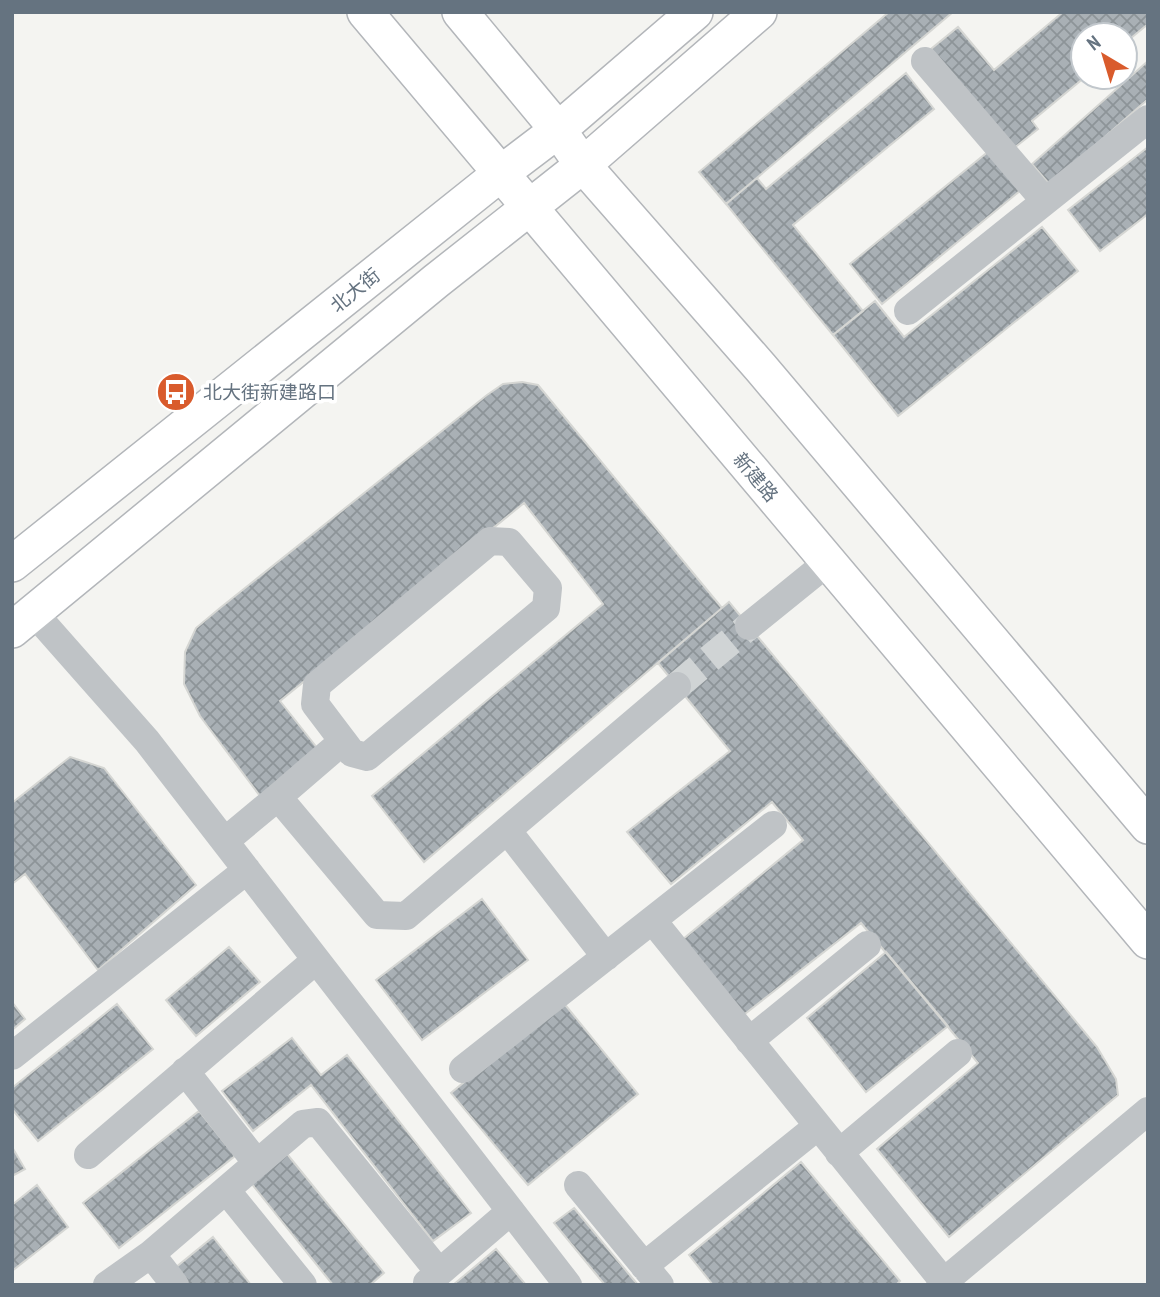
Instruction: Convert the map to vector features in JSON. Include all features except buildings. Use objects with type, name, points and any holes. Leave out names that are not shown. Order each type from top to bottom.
[{"type":"main road","name":"新建路","points":[[365,12],[1148,942]]},
{"type":"main road","points":[[460,12],[558,130],[583,165],[761,368],[1148,826]]},
{"type":"main road","name":"北大街","points":[[12,565],[499,174],[558,130],[695,12]]},
{"type":"main road","points":[[23,622],[436,281],[583,165],[759,12]]},
{"type":"street","points":[[925,61],[1045,201]]},
{"type":"street","points":[[908,311],[1148,119]]},
{"type":"street","points":[[491,541],[509,542],[548,588],[546,608],[366,757],[352,753],[343,741],[315,704],[317,685],[491,541]]},
{"type":"street","points":[[749,626],[828,562]]},
{"type":"street","points":[[23,622],[147,741],[568,1285]]},
{"type":"street","points":[[278,797],[377,915],[406,916],[677,687]]},
{"type":"street","points":[[225,841],[343,741]]},
{"type":"street","points":[[463,1069],[773,825]]},
{"type":"street","points":[[507,830],[606,957]]},
{"type":"street","points":[[12,1056],[247,870]]},
{"type":"street","points":[[653,921],[942,1283],[1148,1111]]},
{"type":"street","points":[[749,1041],[867,945]]},
{"type":"street","points":[[88,1155],[316,960]]},
{"type":"street","points":[[839,1153],[958,1053]]},
{"type":"street","points":[[186,1071],[257,1163]]},
{"type":"street","points":[[107,1285],[151,1254],[303,1124],[318,1122],[432,1279],[510,1211]]},
{"type":"street","points":[[578,1185],[652,1275],[818,1126]]},
{"type":"street","points":[[226,1190],[303,1285]]},
{"type":"street","points":[[151,1254],[175,1285]]},
{"type":"tunnel","points":[[677,686],[749,626]]},
{"type":"place","name":"北大街新建路口","points":[[176,392]]}]
